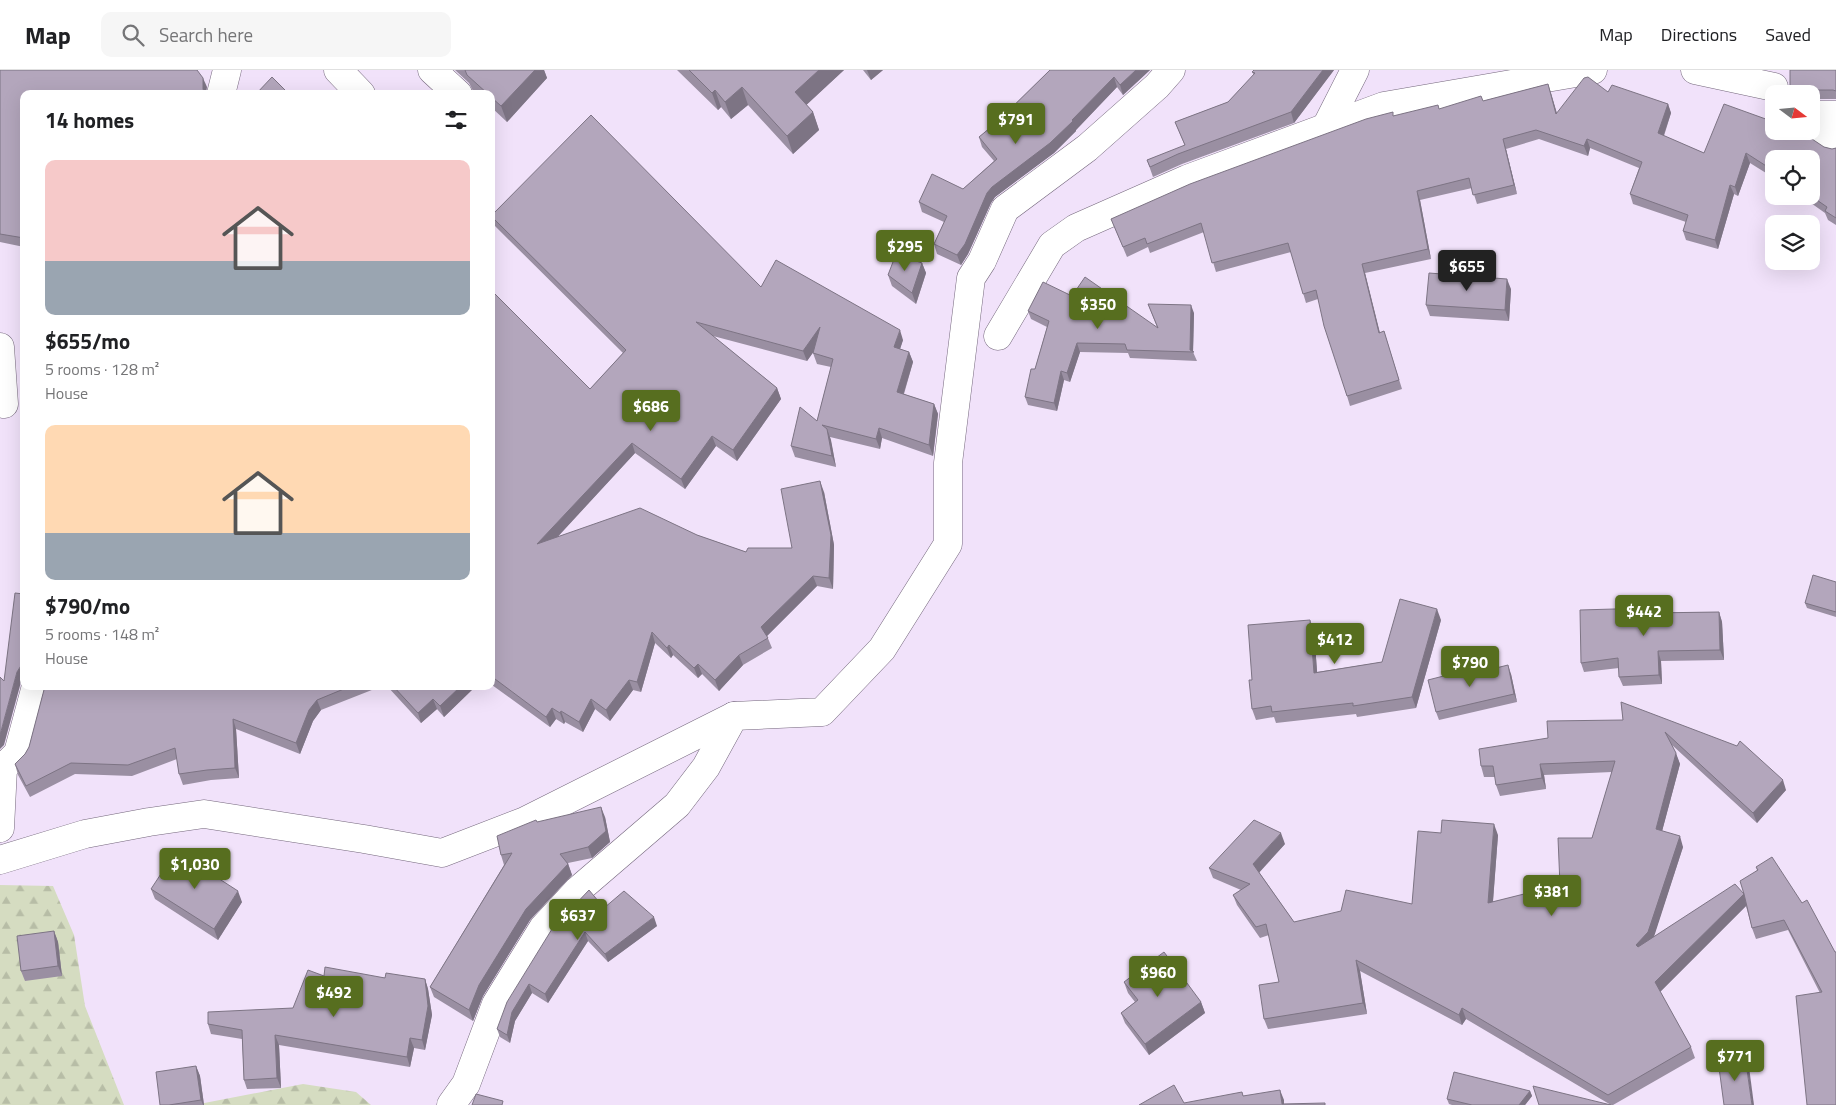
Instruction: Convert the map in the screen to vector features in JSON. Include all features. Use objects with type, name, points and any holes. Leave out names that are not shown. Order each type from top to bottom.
[{"type":"street","points":[[222,90],[227,70]]},
{"type":"street","points":[[338,70],[357,90]]},
{"type":"street","points":[[432,70],[454,90]]},
{"type":"street","points":[[0,860],[85,834],[204,814],[442,853],[525,821],[734,716],[822,712],[882,649],[948,544],[948,463],[972,278],[982,261],[1005,209],[1087,148],[1157,86],[1171,70]]},
{"type":"street","points":[[1326,128],[1355,70]]},
{"type":"street","points":[[998,336],[1052,246],[1076,228],[1187,179],[1384,106],[1593,70]]},
{"type":"street","points":[[1695,70],[1776,83]]},
{"type":"street","points":[[1820,115],[1836,115]]},
{"type":"street","points":[[1820,133],[1836,143]]},
{"type":"street","points":[[0,347],[4,404]]},
{"type":"street","points":[[0,828],[3,768],[18,754],[35,690]]},
{"type":"street","points":[[451,1105],[466,1084],[496,1004],[543,928],[578,890],[677,806],[706,767],[734,716]]},
{"type":"green space","points":[[0,885],[53,886],[74,935],[85,1006],[124,1105],[0,1105]]},
{"type":"green space","points":[[303,1084],[356,1092],[371,1105],[194,1105]]},
{"type":"building","points":[[0,70],[197,70],[203,78],[203,90],[20,90],[20,237],[0,234]]},
{"type":"building","points":[[465,70],[535,70],[501,106],[495,101],[495,90],[484,90],[467,75]]},
{"type":"building","points":[[689,70],[819,70],[795,92],[813,112],[787,136],[742,87],[725,102],[715,90],[712,93]]},
{"type":"building","points":[[1050,70],[1136,70],[1120,85],[1114,77],[1050,143],[992,187],[987,193],[965,244],[957,255],[934,244],[947,216],[919,202],[932,174],[963,189],[997,159],[979,137]]},
{"type":"building","points":[[1254,70],[1323,70],[1291,112],[1178,154],[1150,167],[1147,160],[1185,145],[1175,122],[1228,102],[1255,73],[1252,72]]},
{"type":"building","points":[[1790,70],[1836,70],[1836,91],[1820,90],[1820,85],[1790,85]]},
{"type":"building","points":[[272,77],[285,90],[260,90]]},
{"type":"building","points":[[1588,77],[1608,92],[1612,85],[1668,104],[1658,133],[1704,153],[1724,104],[1765,119],[1765,140],[1814,140],[1824,147],[1836,148],[1836,218],[1825,211],[1827,207],[1820,202],[1820,150],[1765,150],[1765,165],[1746,153],[1735,187],[1730,185],[1715,240],[1683,231],[1688,215],[1630,194],[1642,162],[1587,139],[1584,146],[1536,130],[1503,139],[1514,185],[1473,195],[1469,178],[1417,191],[1428,249],[1362,264],[1379,333],[1384,331],[1399,380],[1347,396],[1324,326],[1316,290],[1303,294],[1288,243],[1212,263],[1201,223],[1147,244],[1145,238],[1123,247],[1111,219],[1190,184],[1366,119],[1393,112],[1393,116],[1438,105],[1439,109],[1481,96],[1483,101],[1548,84],[1556,114],[1584,78]]},
{"type":"building","points":[[591,115],[761,287],[776,260],[900,330],[894,347],[909,352],[897,392],[934,404],[929,445],[879,428],[876,439],[822,425],[827,429],[832,456],[791,446],[800,407],[817,421],[833,359],[813,353],[820,327],[803,351],[696,322],[777,388],[733,450],[712,436],[681,479],[632,443],[537,544],[640,508],[697,535],[746,552],[748,548],[792,548],[781,489],[820,481],[831,535],[829,578],[813,576],[761,627],[768,638],[739,655],[715,680],[698,664],[694,668],[669,645],[667,648],[652,632],[637,682],[629,680],[606,710],[591,699],[579,722],[552,708],[546,717],[495,679],[495,294],[590,389],[626,350],[495,220],[495,212]]},
{"type":"building","points":[[896,254],[922,263],[912,293],[888,275]]},
{"type":"building","points":[[1429,273],[1507,279],[1505,310],[1426,305]]},
{"type":"building","points":[[1085,277],[1158,328],[1148,304],[1191,305],[1190,350],[1194,352],[1127,350],[1125,344],[1077,343],[1067,373],[1061,371],[1054,403],[1025,397],[1031,369],[1035,369],[1049,321],[1028,311],[1043,282],[1072,296]]},
{"type":"building","points":[[1813,575],[1836,582],[1836,612],[1805,603]]},
{"type":"building","points":[[15,593],[20,594],[20,667],[17,672],[0,735],[0,677],[4,681]]},
{"type":"building","points":[[1400,599],[1437,609],[1412,697],[1353,706],[1353,703],[1272,712],[1271,706],[1252,709],[1249,680],[1252,680],[1248,625],[1310,620],[1314,673],[1382,662]]},
{"type":"building","points":[[1648,608],[1648,613],[1719,612],[1720,650],[1658,651],[1659,675],[1619,677],[1618,658],[1581,663],[1580,610]]},
{"type":"building","points":[[1508,665],[1514,694],[1436,712],[1428,680],[1467,670],[1468,675]]},
{"type":"building","points":[[44,690],[341,690],[317,700],[309,710],[296,743],[233,719],[235,768],[179,774],[175,748],[128,765],[71,763],[26,786],[15,764],[29,747]]},
{"type":"building","points":[[397,690],[457,690],[440,706],[433,699],[418,713]]},
{"type":"building","points":[[1621,702],[1737,746],[1740,741],[1783,780],[1753,813],[1665,732],[1676,753],[1656,829],[1680,836],[1648,932],[1636,945],[1638,947],[1735,884],[1744,894],[1655,982],[1691,1047],[1608,1095],[1462,1008],[1459,1015],[1356,960],[1363,1003],[1264,1019],[1259,985],[1279,982],[1266,924],[1256,927],[1233,895],[1250,884],[1209,868],[1254,820],[1281,833],[1253,864],[1294,922],[1341,911],[1346,890],[1412,904],[1418,831],[1441,833],[1442,820],[1494,824],[1488,903],[1560,885],[1558,838],[1592,838],[1615,761],[1540,764],[1542,778],[1496,785],[1493,766],[1481,766],[1479,749],[1548,738],[1547,721],[1623,720]]},
{"type":"building","points":[[601,807],[606,831],[588,847],[560,854],[568,864],[526,909],[479,985],[469,1010],[430,987],[512,853],[501,855],[497,836],[536,820],[537,822]]},
{"type":"building","points":[[176,851],[238,891],[214,929],[151,889]]},
{"type":"building","points":[[1772,857],[1802,903],[1807,900],[1836,952],[1836,1105],[1807,1105],[1796,996],[1822,992],[1784,920],[1752,928],[1740,881],[1758,870],[1756,867]]},
{"type":"building","points":[[589,890],[604,908],[624,891],[654,917],[605,954],[585,932],[545,994],[529,984],[512,1012],[507,1035],[497,1029],[507,1002],[552,929]]},
{"type":"building","points":[[54,931],[58,966],[21,971],[17,936]]},
{"type":"building","points":[[1164,952],[1201,1002],[1145,1044],[1121,1013],[1138,1000],[1124,982]]},
{"type":"building","points":[[325,967],[385,978],[386,973],[425,979],[428,1006],[422,1040],[410,1038],[407,1057],[275,1035],[277,1078],[244,1080],[242,1030],[208,1024],[208,1012],[293,1008],[308,970],[324,976]]},
{"type":"building","points":[[1745,1056],[1752,1105],[1724,1105],[1718,1060]]},
{"type":"building","points":[[196,1066],[201,1100],[160,1105],[156,1072]]},
{"type":"building","points":[[1454,1072],[1530,1091],[1519,1105],[1472,1105],[1447,1099]]},
{"type":"building","points":[[1174,1085],[1184,1103],[1242,1092],[1243,1096],[1280,1090],[1282,1104],[1325,1103],[1325,1105],[1139,1105]]},
{"type":"building","points":[[1533,1086],[1611,1105],[1539,1105]]},
{"type":"building","points":[[476,1094],[503,1101],[502,1105],[472,1105]]}]
